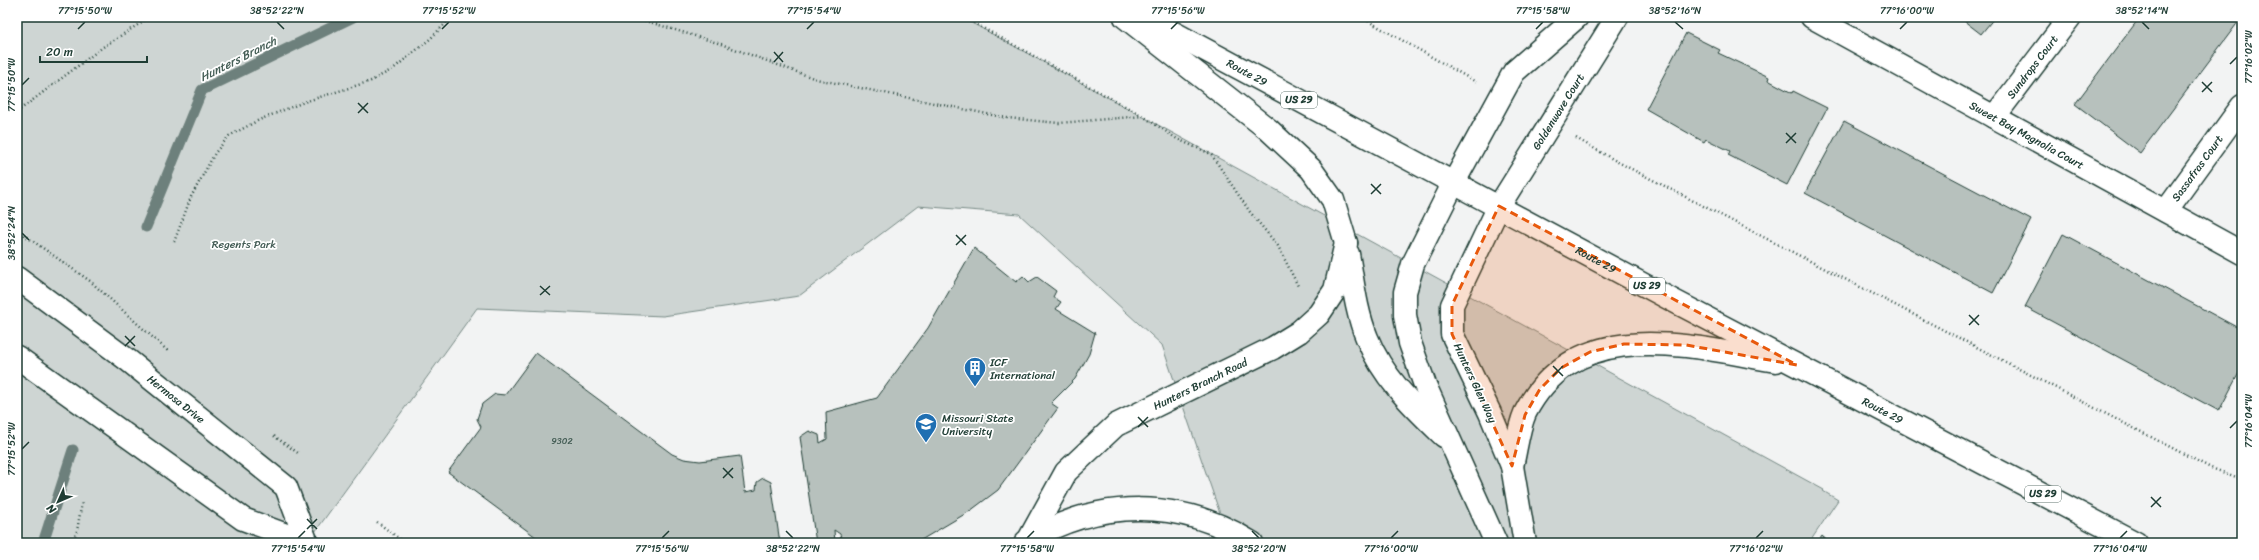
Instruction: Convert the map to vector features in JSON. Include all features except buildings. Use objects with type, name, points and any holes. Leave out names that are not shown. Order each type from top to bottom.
[{"type":"street","points":[[1125,17],[1269,130],[1311,169],[1333,200],[1346,243],[1356,300],[1370,344],[1387,375],[1405,398],[1453,445]]},
{"type":"street","name":"Route 29","points":[[1144,17],[1797,365],[2136,543]]},
{"type":"street","points":[[1496,543],[1486,533],[1453,445],[1425,385],[1410,343],[1405,314],[1405,292],[1413,264],[1454,182],[1514,72],[1576,17]]},
{"type":"street","name":"Goldenwave Court","points":[[1499,206],[1617,17]]},
{"type":"street","name":"Sweet Bay Magnolia Court","points":[[1812,17],[2242,253]]},
{"type":"street","name":"Sundrops Court","points":[[1994,117],[2070,17]]},
{"type":"street","name":"Sassafras Court","points":[[2166,211],[2242,106]]},
{"type":"street","name":"Hunters Glen Way","points":[[1499,206],[1452,306],[1452,334],[1490,413],[1512,466],[1525,543]]},
{"type":"street","name":"Hunters Branch Road","points":[[1027,542],[1066,472],[1116,425],[1274,348],[1300,332],[1319,314],[1336,290],[1346,243]]},
{"type":"street","name":"Hermosa Drive","points":[[17,278],[129,361],[286,487],[307,543]]},
{"type":"street","points":[[1512,466],[1525,415],[1540,388],[1561,368],[1590,352],[1624,344],[1686,345],[1797,365]]},
{"type":"street","name":"Hermosa Drive","points":[[17,357],[243,520],[307,543]]},
{"type":"street","name":"Hunters Branch Road","points":[[1027,542],[1067,522],[1109,512],[1141,507],[1194,516],[1225,528],[1252,543]]},
{"type":"path","points":[[17,112],[103,47],[150,17]]},
{"type":"path","points":[[174,242],[191,197],[215,152],[229,136],[259,120],[291,107],[371,81],[394,69],[430,39],[452,17]]},
{"type":"path","points":[[633,17],[721,44],[816,79],[1007,118],[1059,123],[1143,116]]},
{"type":"path","points":[[963,17],[1143,116],[1177,138],[1211,154],[1250,212],[1278,246],[1301,292]]},
{"type":"path","points":[[1361,17],[1473,81]]},
{"type":"path","points":[[1616,161],[2211,468],[2242,479]]},
{"type":"path","points":[[17,230],[90,281],[170,352]]},
{"type":"path","points":[[273,435],[298,454]]},
{"type":"path","points":[[72,543],[77,531],[82,502]]},
{"type":"path","points":[[377,522],[405,543]]},
{"type":"highlighted area","points":[[1499,206],[1797,365],[1686,345],[1624,344],[1590,352],[1561,368],[1540,389],[1525,415],[1512,466],[1452,334],[1452,305]]},
{"type":"green space","name":"Regents Park","points":[[17,17],[961,17],[1824,490],[1823,491],[1838,500],[1809,543],[1247,543],[1225,528],[1162,345],[1019,214],[918,206],[799,296],[663,316],[477,308],[307,543],[17,543]]},
{"type":"waterway","name":"Hunters Branch","points":[[146,227],[202,90],[353,17]]},
{"type":"waterway","name":"Hunters Branch","points":[[43,543],[73,450]]},
{"type":"place","name":"ICF International","points":[[975,388]]},
{"type":"place","name":"Missouri State University","points":[[926,444]]}]
